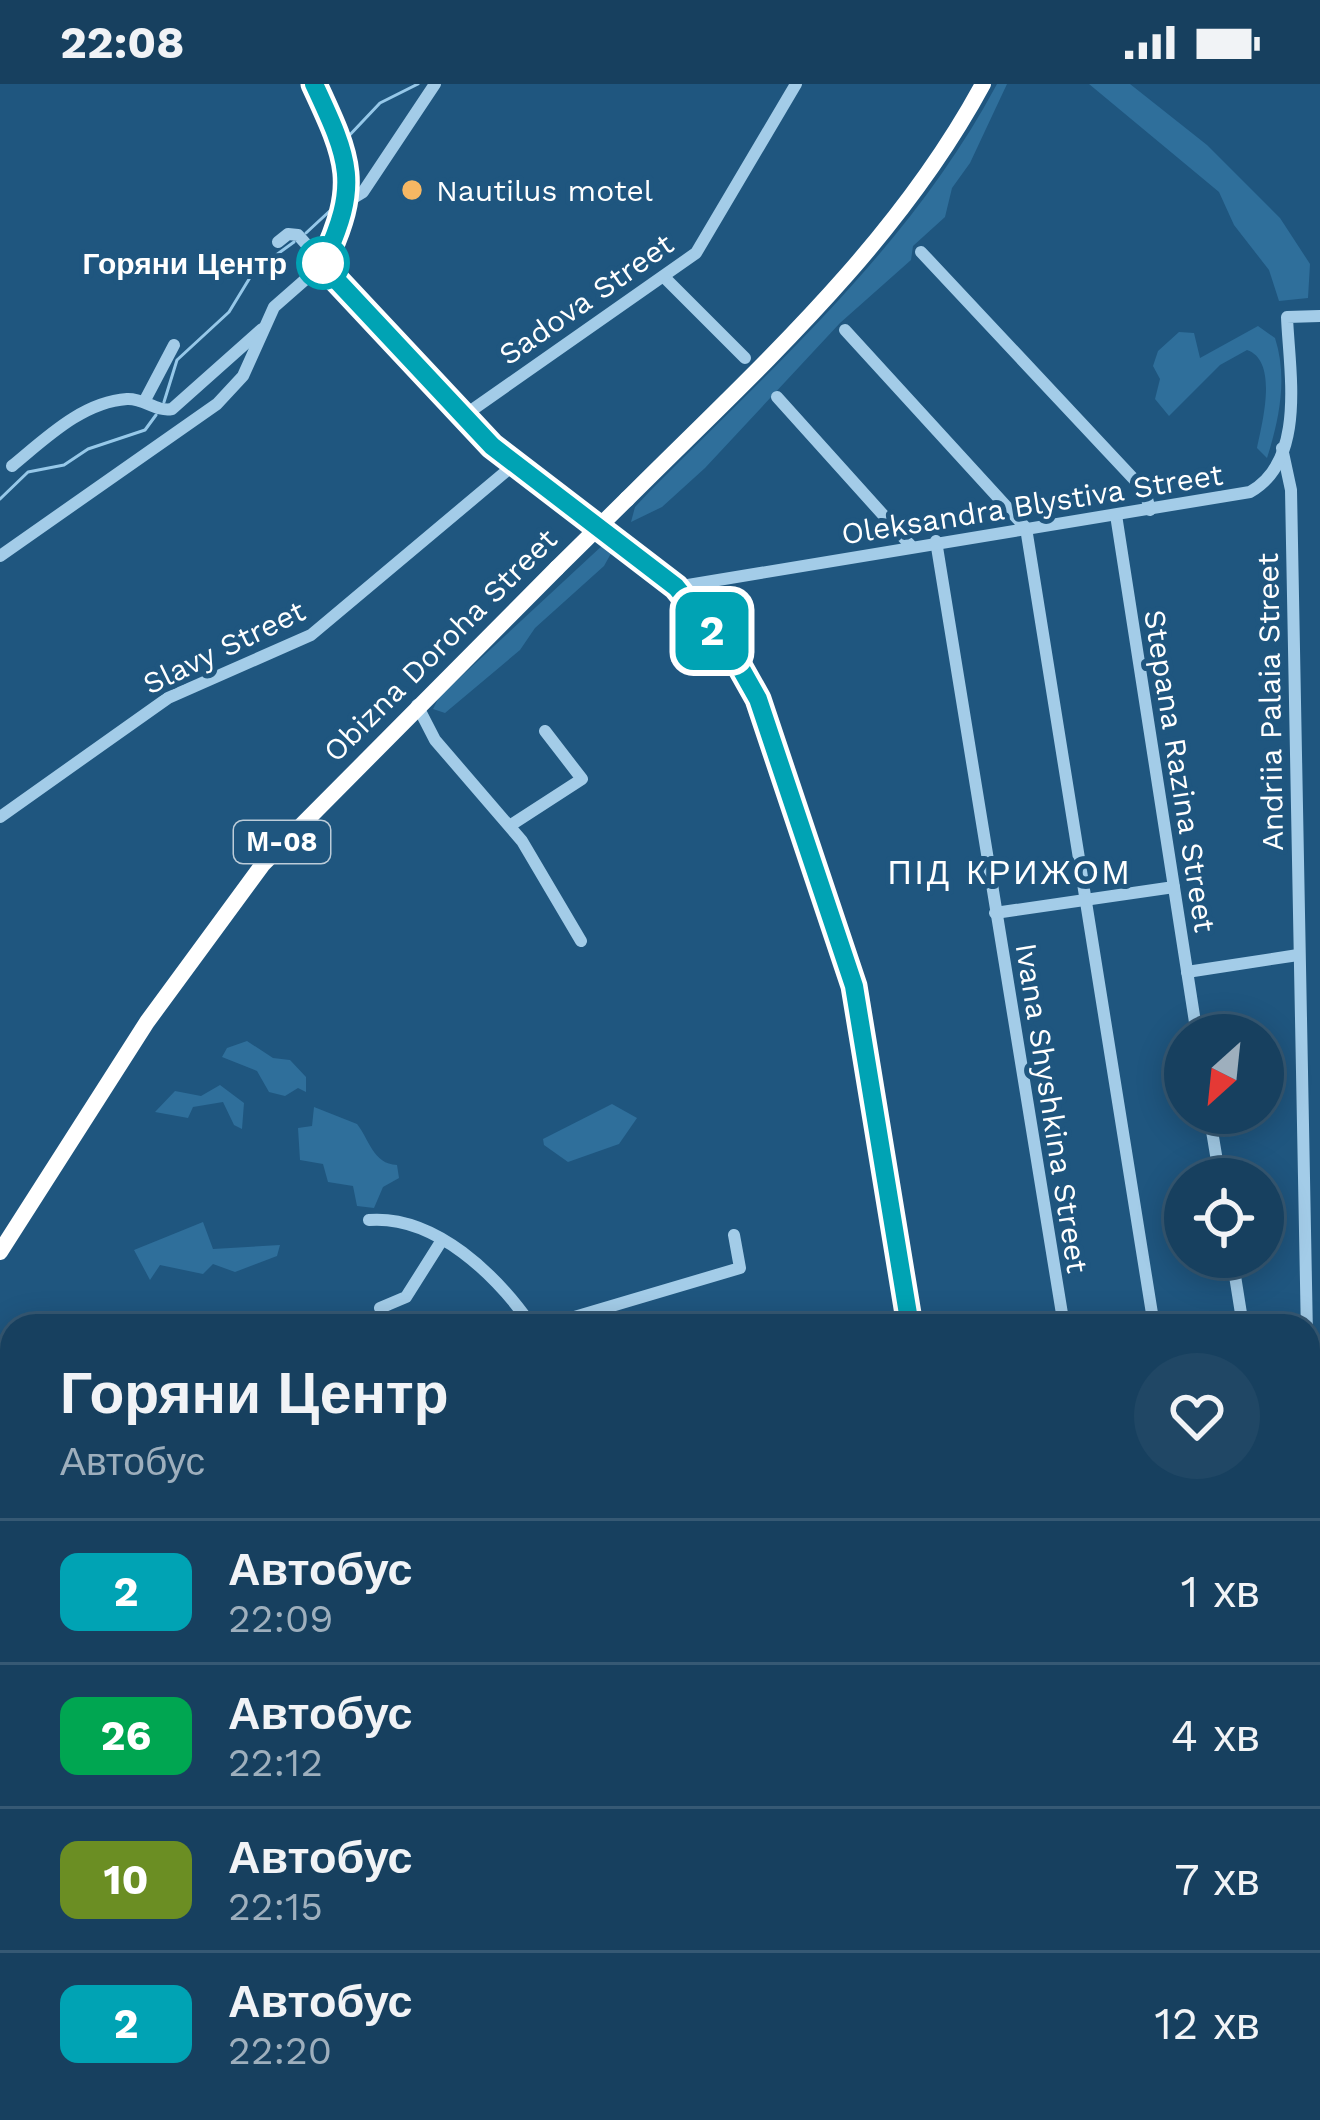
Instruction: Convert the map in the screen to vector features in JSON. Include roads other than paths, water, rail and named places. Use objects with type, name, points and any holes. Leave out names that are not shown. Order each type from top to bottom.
[{"type":"highway","name":"Obizna Doroha Street","points":[[0,1252],[239,894],[296,826],[864,257],[931,172],[983,84]]},
{"type":"street","points":[[0,556],[218,404],[243,376],[262,329],[285,295],[323,263],[348,201],[344,154],[314,84]]},
{"type":"street","points":[[348,201],[362,192],[435,84]]},
{"type":"street","name":"Sadova Street","points":[[462,417],[525,368],[666,278],[700,248],[796,84]]},
{"type":"street","points":[[278,242],[294,232],[462,417],[592,519]]},
{"type":"street","points":[[921,252],[1144,491],[1150,509]]},
{"type":"street","points":[[666,278],[745,358]]},
{"type":"street","points":[[1282,448],[1291,413],[1287,317],[1320,316]]},
{"type":"street","points":[[12,466],[72,418],[122,400],[172,409],[262,329]]},
{"type":"street","points":[[845,330],[1027,528],[1152,1314]]},
{"type":"street","points":[[154,407],[174,345]]},
{"type":"street","points":[[777,397],[912,547]]},
{"type":"street","name":"Oleksandra Blystiva Street","points":[[676,587],[1250,492],[1264,482],[1282,448]]},
{"type":"street","name":"Andriia Palaia Street","points":[[1282,448],[1291,490],[1309,1314]]},
{"type":"street","name":"Slavy Street","points":[[0,817],[168,698],[311,635],[516,463]]},
{"type":"street","name":"Stepana Razina Street","points":[[1116,514],[1194,1014]]},
{"type":"street","points":[[609,531],[676,587],[740,667],[758,699],[840,936],[867,1046],[908,1314]]},
{"type":"street","name":"Ivana Shyshkina Street","points":[[937,542],[1062,1314]]},
{"type":"street","points":[[417,705],[435,740],[511,825],[581,940]]},
{"type":"street","points":[[511,825],[582,779],[545,731]]},
{"type":"street","points":[[995,913],[1174,886]]},
{"type":"street","points":[[1187,972],[1298,955]]},
{"type":"street","points":[[369,1220],[405,1224],[442,1240],[488,1274],[522,1314]]},
{"type":"street","points":[[585,1314],[740,1268],[734,1235]]},
{"type":"street","points":[[380,1308],[406,1297],[442,1240]]},
{"type":"street","points":[[1235,1278],[1241,1314]]},
{"type":"waterway","points":[[345,140],[380,103],[418,84]]},
{"type":"waterway","points":[[306,233],[334,207],[342,183]]},
{"type":"waterway","points":[[164,402],[177,360],[229,312],[254,271],[294,242]]},
{"type":"waterway","points":[[0,499],[28,472],[64,465],[88,449],[145,430],[156,415]]},
{"type":"place","name":"Nautilus motel","points":[[412,190]]},
{"type":"place","name":"Горяни Центр","points":[[323,263]]},
{"type":"district","name":"ПІД КРИЖОМ","points":[[1010,872]]}]
